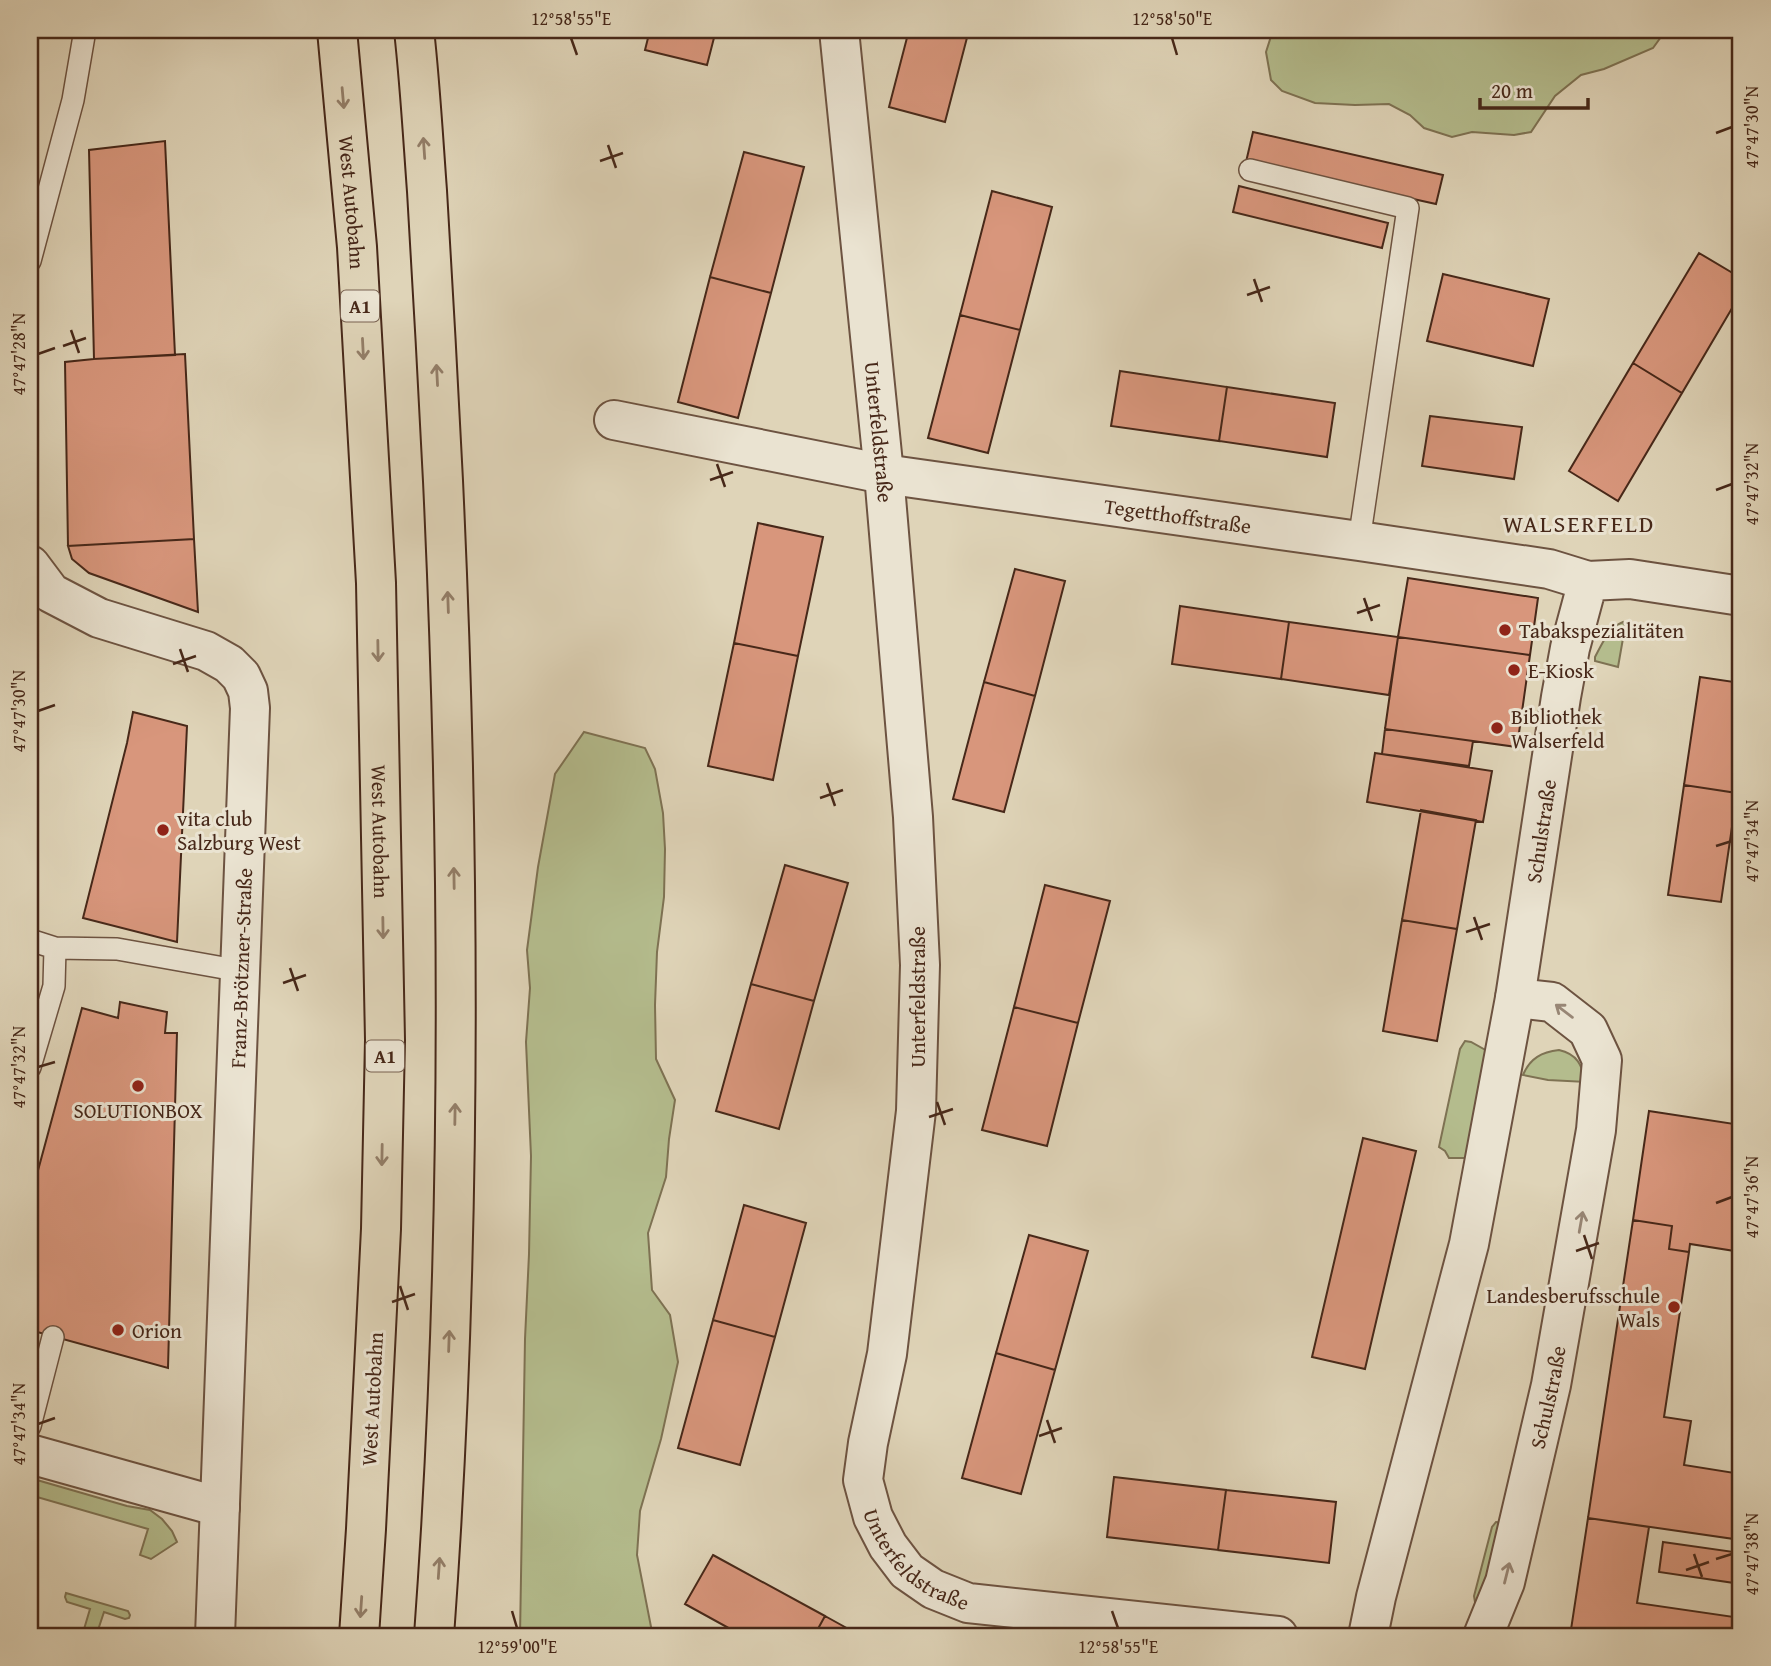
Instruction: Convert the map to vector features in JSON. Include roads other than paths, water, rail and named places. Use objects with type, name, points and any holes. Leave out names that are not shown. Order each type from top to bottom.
[{"type":"highway","name":"West Autobahn","points":[[337,30],[357,247],[376,583],[385,1040],[381,1228],[359,1636]]},
{"type":"highway","points":[[414,30],[433,296],[448,584],[457,996],[452,1286],[442,1529],[434,1636]]},
{"type":"street","name":"Unterfeldstraße","points":[[839,30],[884,474],[914,817],[920,965],[916,1111],[887,1354],[863,1480],[873,1517],[888,1546],[907,1570],[933,1589],[968,1603],[1278,1636]]},
{"type":"street","name":"Tegetthoffstraße","points":[[614,420],[884,474],[1549,569],[1588,581],[1630,579],[1741,596]]},
{"type":"street","name":"Franz-Brötzner-Straße","points":[[30,565],[51,593],[99,618],[206,651],[229,664],[241,676],[248,691],[250,708],[241,971],[215,1636]]},
{"type":"street","name":"Schulstraße","points":[[1368,1636],[1469,1244],[1515,998],[1561,697],[1570,648],[1588,581]]},
{"type":"street","name":"Schulstraße","points":[[1483,1636],[1505,1582],[1551,1385],[1594,1143],[1602,1060],[1588,1030],[1552,1002],[1515,998]]},
{"type":"street","points":[[30,1454],[220,1507]]},
{"type":"lane","points":[[30,261],[72,100],[85,30]]},
{"type":"lane","points":[[1250,170],[1408,208],[1359,541]]},
{"type":"lane","points":[[30,940],[55,948],[117,949],[241,971]]},
{"type":"lane","points":[[30,1067],[54,986],[55,948]]},
{"type":"lane","points":[[30,1426],[53,1337]]},
{"type":"place","name":"Tabakspezialitäten","points":[[1505,630]]},
{"type":"place","name":"E-Kiosk","points":[[1514,670]]},
{"type":"place","name":"Bibliothek Walserfeld","points":[[1497,728]]},
{"type":"place","name":"vita club Salzburg West","points":[[163,830]]},
{"type":"place","name":"SOLUTIONBOX","points":[[138,1086]]},
{"type":"place","name":"Landesberufsschule Wals","points":[[1674,1307]]},
{"type":"place","name":"Orion","points":[[118,1330]]},
{"type":"district","name":"WALSERFELD","points":[[1579,523]]}]
